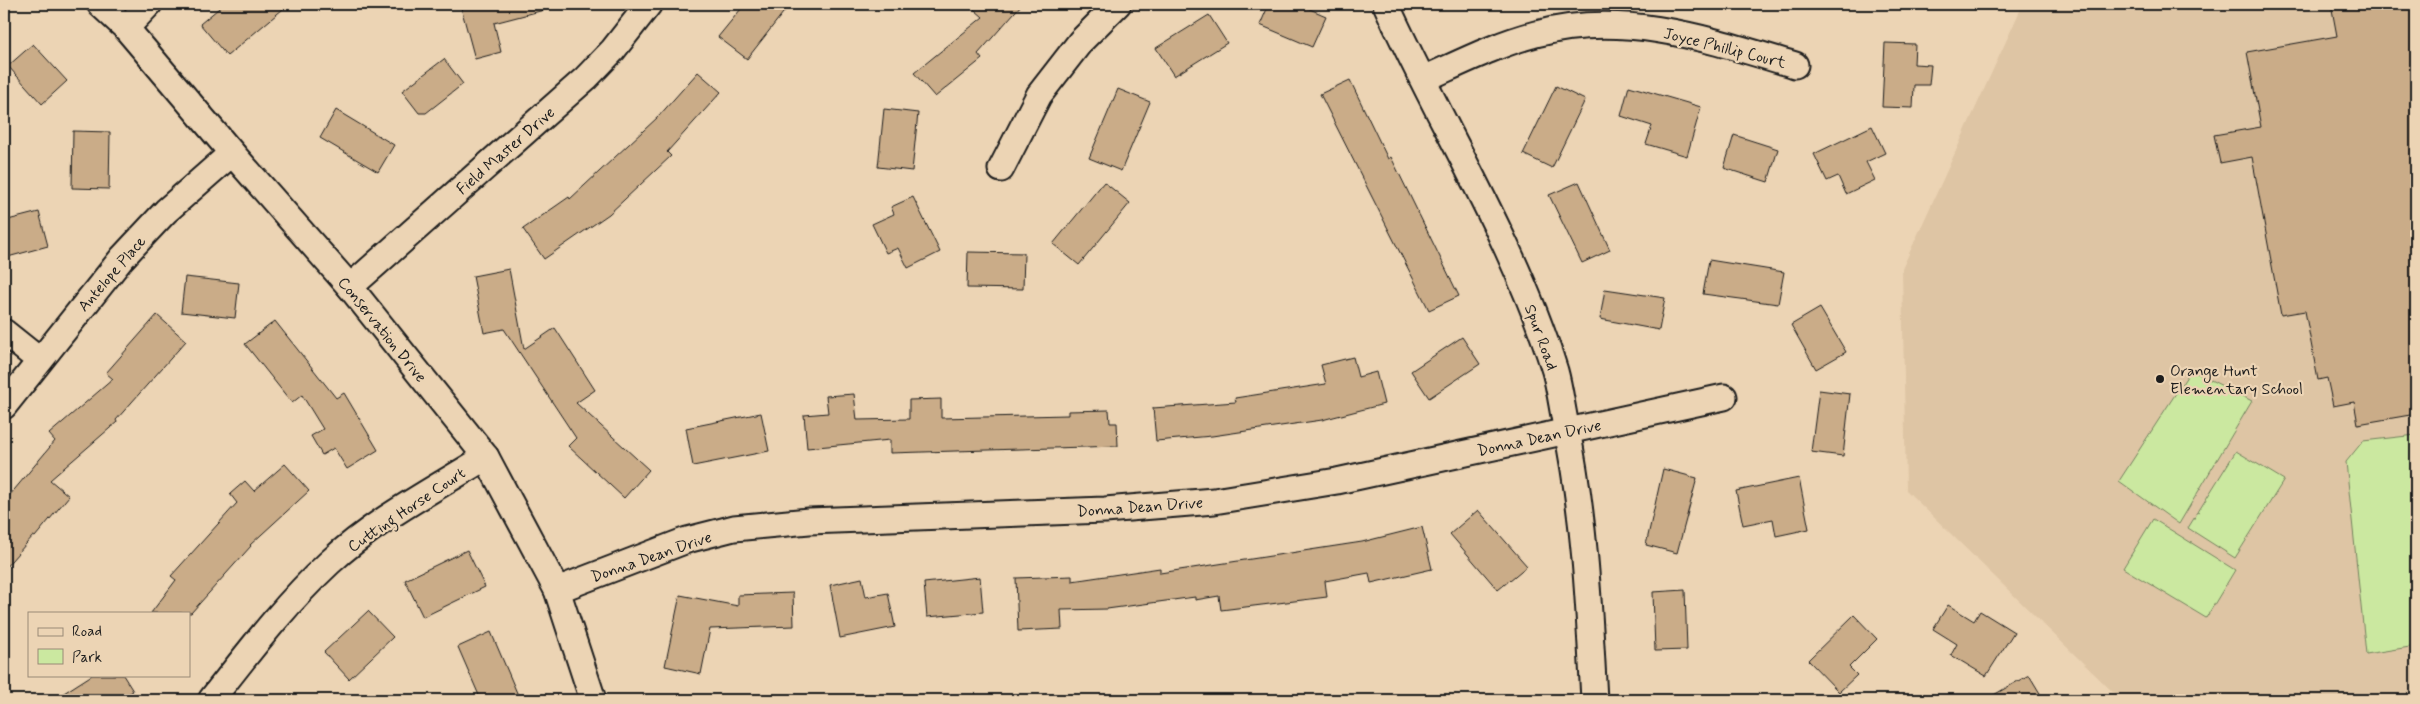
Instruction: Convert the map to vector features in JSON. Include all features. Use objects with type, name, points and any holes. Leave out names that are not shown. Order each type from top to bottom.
[{"type":"street","name":"Conservation Drive","points":[[100,4],[126,28],[232,153],[350,287],[486,457],[557,590],[593,700]]},
{"type":"street","points":[[126,28],[149,4]]},
{"type":"street","name":"Field Master Drive","points":[[350,287],[586,78],[613,50],[649,4]]},
{"type":"street","points":[[1002,169],[1039,95],[1081,41],[1118,4]]},
{"type":"street","name":"Spur Road","points":[[1386,4],[1502,240],[1532,308],[1555,372],[1578,482],[1586,551],[1594,700]]},
{"type":"street","name":"Joyce Phillip Court","points":[[1424,79],[1496,47],[1536,34],[1593,26],[1635,26],[1677,32],[1795,65]]},
{"type":"street","name":"Antelope Place","points":[[4,406],[122,258],[160,218],[232,153]]},
{"type":"street","points":[[4,332],[39,360]]},
{"type":"street","name":"Donna Dean Drive","points":[[557,590],[660,549],[734,528],[810,521],[1105,510],[1214,501],[1337,481],[1724,398]]},
{"type":"street","name":"Cutting Horse Court","points":[[211,700],[285,607],[330,562],[384,520],[486,457]]},
{"type":"shaded area","name":"Orange Hunt Elementary School","points":[[2023,4],[2416,4],[2416,700],[2121,700],[1906,490],[1902,269]]},
{"type":"green space","points":[[2191,370],[2252,401],[2179,524],[2119,481]]},
{"type":"green space","points":[[2416,435],[2416,646],[2366,654],[2346,462],[2363,441]]},
{"type":"green space","points":[[2236,451],[2284,480],[2235,558],[2188,528]]},
{"type":"green space","points":[[2153,519],[2235,570],[2206,618],[2123,568]]},
{"type":"building","points":[[224,4],[289,4],[227,56],[200,24]]},
{"type":"building","points":[[460,4],[543,4],[544,10],[494,23],[501,52],[475,59]]},
{"type":"building","points":[[745,4],[790,4],[747,59],[718,37]]},
{"type":"building","points":[[968,4],[1022,4],[978,54],[982,59],[935,97],[914,73],[983,17]]},
{"type":"building","points":[[1269,4],[1298,4],[1326,16],[1312,47],[1260,25]]},
{"type":"building","points":[[2331,4],[2416,4],[2416,414],[2358,424],[2354,402],[2333,406],[2327,378],[2318,380],[2305,311],[2281,315],[2252,157],[2220,163],[2214,135],[2261,127],[2247,52],[2337,36]]},
{"type":"building","points":[[1209,15],[1227,43],[1174,76],[1156,48]]},
{"type":"building","points":[[1885,43],[1915,44],[1914,64],[1931,65],[1929,85],[1914,85],[1913,108],[1882,107]]},
{"type":"building","points":[[33,44],[67,81],[42,104],[8,66]]},
{"type":"building","points":[[444,59],[463,84],[426,113],[419,113],[402,91]]},
{"type":"building","points":[[698,72],[721,92],[667,152],[671,156],[609,214],[544,259],[523,229],[569,197],[570,199],[658,117]]},
{"type":"building","points":[[1350,80],[1388,159],[1391,157],[1459,296],[1429,310],[1320,94]]},
{"type":"building","points":[[1556,86],[1585,100],[1552,168],[1523,154]]},
{"type":"building","points":[[1629,86],[1701,107],[1687,156],[1646,144],[1652,126],[1621,116]]},
{"type":"building","points":[[1118,89],[1150,102],[1121,171],[1089,158]]},
{"type":"building","points":[[884,109],[918,113],[912,171],[878,167]]},
{"type":"building","points":[[336,110],[394,145],[378,172],[320,138]]},
{"type":"building","points":[[1872,126],[1885,153],[1866,162],[1875,180],[1846,194],[1838,176],[1827,181],[1814,154]]},
{"type":"building","points":[[73,131],[110,132],[109,189],[72,188]]},
{"type":"building","points":[[1734,135],[1778,149],[1768,182],[1724,168]]},
{"type":"building","points":[[1104,182],[1130,203],[1079,265],[1053,244]]},
{"type":"building","points":[[1579,182],[1610,250],[1582,263],[1549,195]]},
{"type":"building","points":[[913,197],[940,252],[908,268],[898,248],[886,253],[872,224],[894,214],[891,207]]},
{"type":"building","points":[[39,212],[48,246],[4,258],[4,221]]},
{"type":"building","points":[[968,252],[1024,253],[1023,289],[967,288]]},
{"type":"building","points":[[1709,260],[1784,272],[1778,304],[1703,294]]},
{"type":"building","points":[[509,269],[524,349],[555,328],[595,390],[576,403],[649,470],[624,498],[568,446],[576,438],[504,329],[484,333],[473,276]]},
{"type":"building","points":[[185,277],[239,283],[235,318],[181,312]]},
{"type":"building","points":[[1605,289],[1665,298],[1659,330],[1600,319]]},
{"type":"building","points":[[1820,308],[1846,352],[1816,369],[1791,325]]},
{"type":"building","points":[[157,315],[186,341],[116,420],[117,422],[50,480],[69,496],[35,537],[33,536],[4,569],[4,502],[55,441],[49,434],[113,379],[106,373]]},
{"type":"building","points":[[275,321],[336,398],[344,393],[378,450],[347,469],[334,448],[322,455],[311,436],[323,429],[302,395],[292,403],[245,344]]},
{"type":"building","points":[[1462,337],[1480,364],[1429,398],[1411,371]]},
{"type":"building","points":[[1353,357],[1358,377],[1376,372],[1384,404],[1322,420],[1212,436],[1156,441],[1153,408],[1236,402],[1235,398],[1326,384],[1321,365]]},
{"type":"building","points":[[1819,390],[1850,394],[1843,456],[1811,452]]},
{"type":"building","points":[[854,394],[857,420],[909,419],[909,400],[941,399],[941,418],[1068,415],[1068,411],[1109,410],[1110,423],[1117,423],[1118,446],[890,453],[890,440],[807,448],[804,415],[828,413],[826,396]]},
{"type":"building","points":[[761,413],[769,451],[693,466],[686,428]]},
{"type":"building","points":[[285,464],[309,491],[250,545],[191,613],[152,612],[176,580],[171,576],[237,503],[230,494],[245,481],[254,491]]},
{"type":"building","points":[[1663,469],[1697,478],[1677,553],[1646,545]]},
{"type":"building","points":[[1799,478],[1809,529],[1776,536],[1773,519],[1743,525],[1736,491]]},
{"type":"building","points":[[1478,510],[1527,566],[1498,590],[1450,534]]},
{"type":"building","points":[[1422,527],[1432,569],[1371,583],[1369,573],[1325,581],[1327,597],[1221,610],[1219,596],[1195,600],[1195,597],[1107,609],[1061,610],[1062,629],[1018,631],[1016,578],[1072,576],[1072,581],[1160,568],[1160,573],[1362,542]]},
{"type":"building","points":[[467,550],[485,587],[423,617],[405,580]]},
{"type":"building","points":[[980,577],[983,612],[927,617],[924,583]]},
{"type":"building","points":[[862,578],[866,597],[888,593],[895,627],[840,638],[830,585]]},
{"type":"building","points":[[1685,590],[1687,650],[1655,651],[1653,592]]},
{"type":"building","points":[[793,593],[794,626],[710,629],[701,674],[665,666],[680,595],[738,606],[738,595]]},
{"type":"building","points":[[1948,605],[1974,621],[1980,611],[2014,632],[1986,676],[1951,655],[1957,644],[1933,629]]},
{"type":"building","points":[[368,611],[393,637],[349,679],[324,652]]},
{"type":"building","points":[[1854,615],[1877,639],[1849,667],[1857,675],[1839,692],[1808,660]]},
{"type":"building","points":[[491,632],[520,700],[481,700],[458,647]]},
{"type":"building","points":[[2029,675],[2044,700],[1985,700],[2018,681]]},
{"type":"building","points":[[90,676],[124,676],[133,691],[119,700],[53,700]]},
{"type":"place","name":"Orange Hunt Elementary School","points":[[2160,379]]}]
